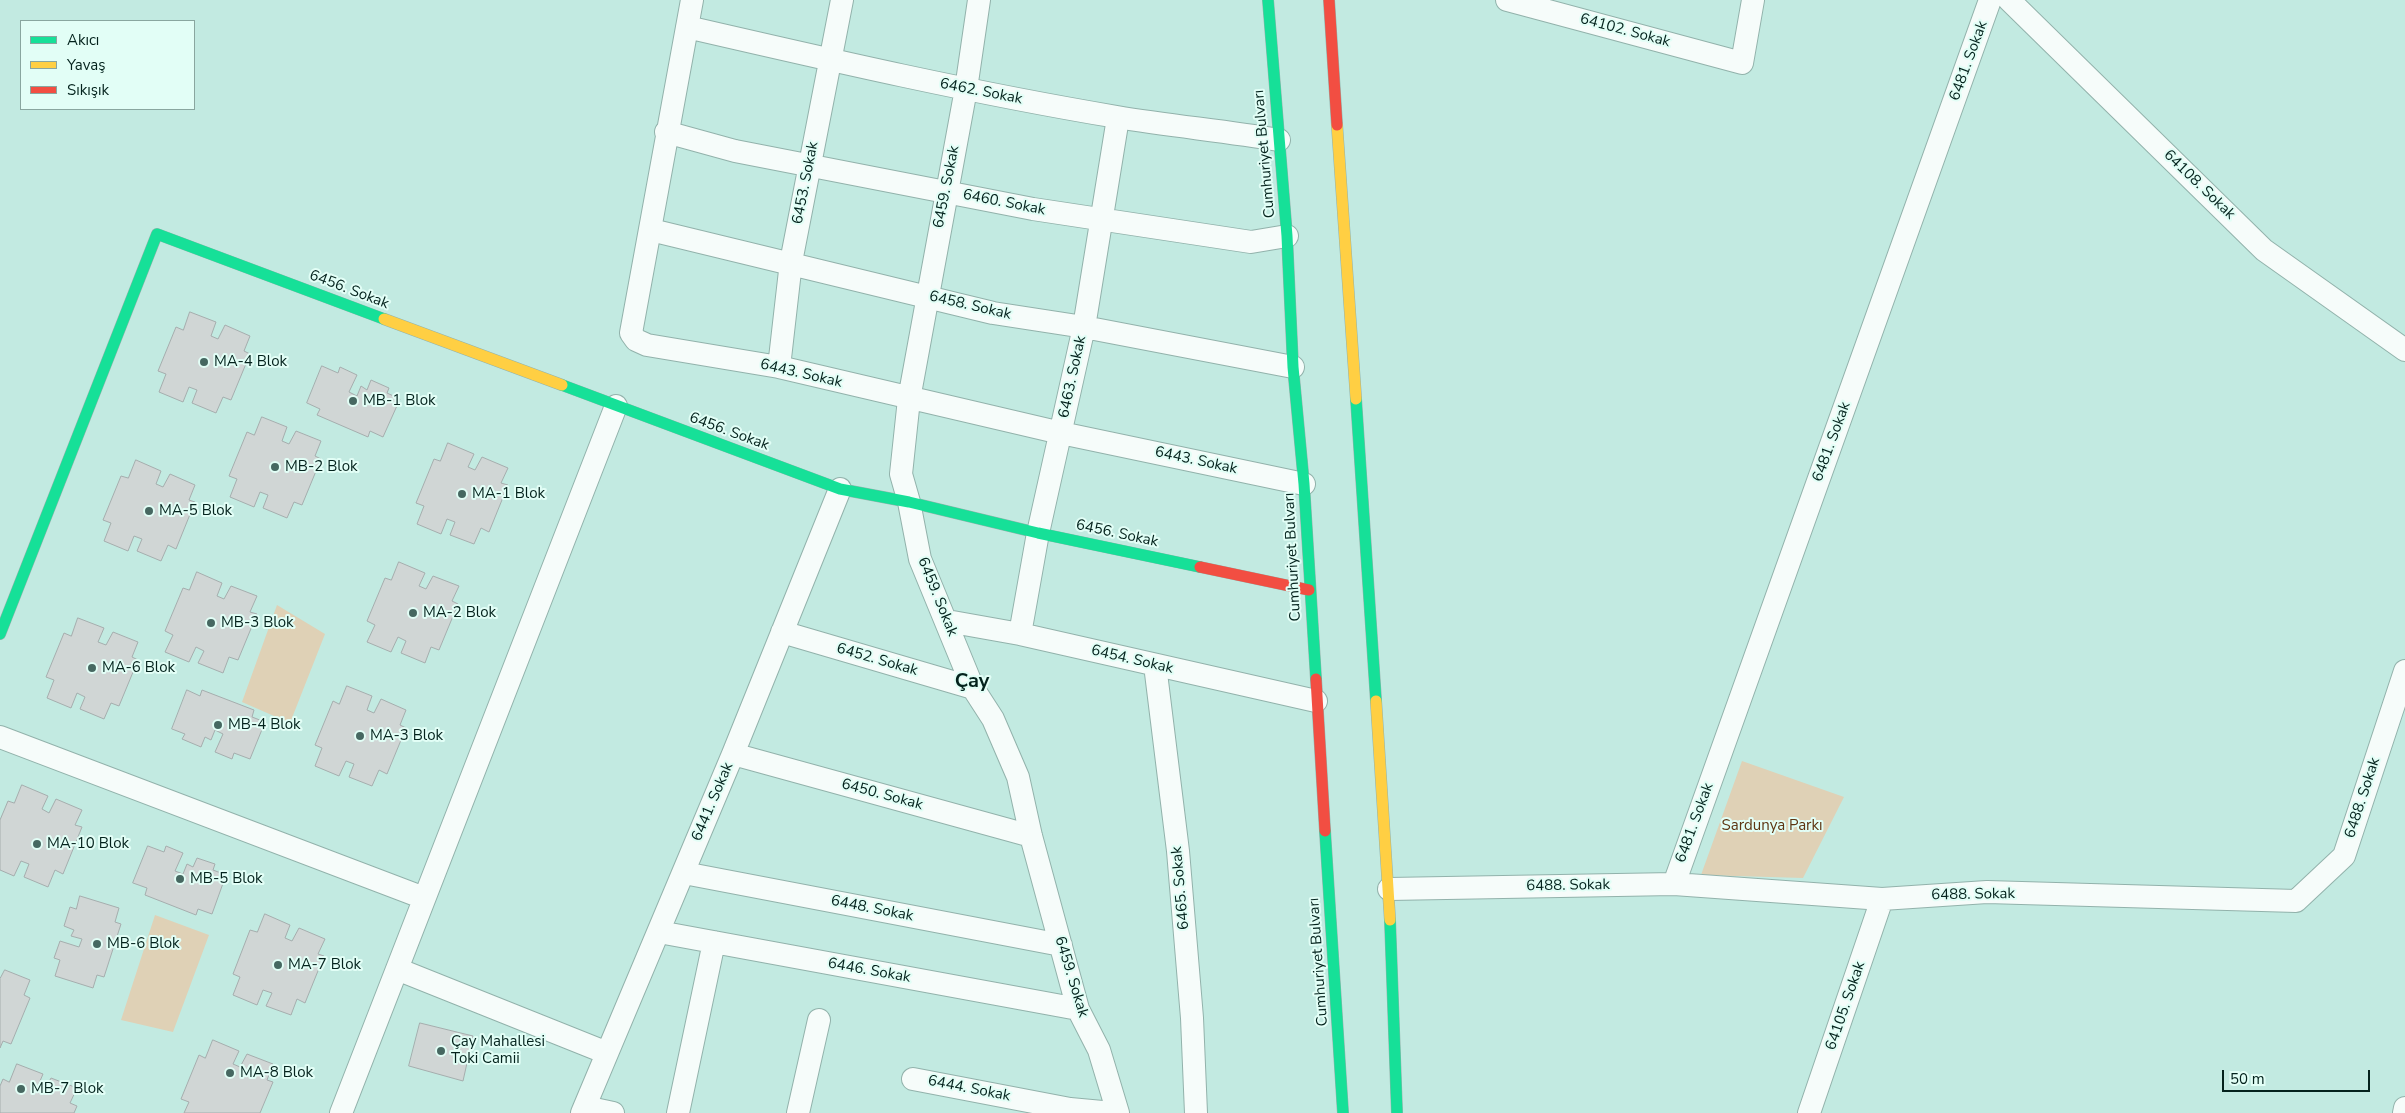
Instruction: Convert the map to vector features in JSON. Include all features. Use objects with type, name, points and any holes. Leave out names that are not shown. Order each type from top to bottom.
[{"type":"main road","name":"Cumhuriyet Bulvarı","points":[[1268,0],[1286,236],[1293,367],[1304,484],[1309,590],[1343,1113]]},
{"type":"main road","points":[[1329,0],[1390,889],[1397,1113]]},
{"type":"main road","name":"6456. Sokak","points":[[0,634],[157,234],[840,489],[909,502],[1038,533],[1309,590]]},
{"type":"street","name":"6443. Sokak","points":[[692,0],[666,132],[651,230],[631,333],[636,340],[647,345],[779,367],[909,399],[1061,433],[1304,484]]},
{"type":"street","name":"6453. Sokak","points":[[779,367],[791,262],[842,0]]},
{"type":"street","name":"6459. Sokak","points":[[979,0],[966,89],[909,399],[901,474],[909,502],[920,559],[973,688],[993,719],[1018,777],[1031,836],[1078,1009],[1099,1050],[1118,1113]]},
{"type":"street","name":"64102. Sokak","points":[[1507,0],[1742,62],[1753,0]]},
{"type":"street","name":"6481. Sokak","points":[[1674,884],[1990,0]]},
{"type":"street","name":"64108. Sokak","points":[[2009,0],[2264,250],[2405,350]]},
{"type":"street","name":"6462. Sokak","points":[[687,27],[898,77],[1118,118],[1225,131],[1278,140]]},
{"type":"street","name":"6463. Sokak","points":[[1020,634],[1038,533],[1084,327],[1118,118]]},
{"type":"street","name":"6460. Sokak","points":[[666,132],[735,151],[1102,221],[1251,242],[1286,236]]},
{"type":"street","name":"6458. Sokak","points":[[651,230],[791,262],[993,313],[1084,327],[1293,367]]},
{"type":"street","points":[[341,1113],[616,406]]},
{"type":"street","name":"6441. Sokak","points":[[583,1110],[684,873],[840,489]]},
{"type":"street","name":"6454. Sokak","points":[[946,621],[1020,634],[1316,701]]},
{"type":"street","name":"6452. Sokak","points":[[782,632],[973,688]]},
{"type":"street","name":"6465. Sokak","points":[[1154,665],[1178,851],[1192,1018],[1196,1113]]},
{"type":"street","name":"6488. Sokak","points":[[1390,889],[1674,884],[1882,899],[1987,892],[2296,901],[2344,856],[2405,671]]},
{"type":"street","points":[[0,737],[424,898]]},
{"type":"street","name":"6450. Sokak","points":[[733,754],[1031,836]]},
{"type":"street","name":"6448. Sokak","points":[[684,873],[1061,946]]},
{"type":"street","name":"64105. Sokak","points":[[1810,1113],[1882,899]]},
{"type":"street","name":"6446. Sokak","points":[[659,932],[1078,1009]]},
{"type":"street","points":[[678,1113],[714,942]]},
{"type":"street","points":[[396,969],[607,1053]]},
{"type":"street","points":[[798,1113],[819,1020]]},
{"type":"street","name":"6444. Sokak","points":[[913,1079],[1070,1108],[1113,1113]]},
{"type":"street","points":[[2404,1113],[2405,1108]]},
{"type":"street","points":[[583,1110],[613,1113]]},
{"type":"green space","points":[[277,605],[325,634],[290,723],[242,702]]},
{"type":"green space","name":"Sardunya Parkı","points":[[1742,761],[1844,797],[1803,878],[1701,875]]},
{"type":"green space","points":[[155,915],[209,935],[173,1032],[121,1020]]},
{"type":"building","name":"MA-4 Blok","points":[[190,312],[216,322],[211,336],[218,339],[225,325],[250,336],[244,351],[250,354],[231,400],[223,397],[216,413],[192,403],[197,390],[189,387],[183,402],[159,392],[166,374],[158,371],[176,327],[183,330]]},
{"type":"building","name":"MB-1 Blok","points":[[322,366],[338,373],[340,367],[357,375],[349,392],[357,396],[361,386],[367,390],[371,380],[389,388],[387,393],[400,399],[383,437],[370,431],[368,437],[317,415],[320,409],[307,403]]},
{"type":"building","name":"MB-2 Blok","points":[[262,417],[287,427],[282,441],[289,444],[296,431],[321,441],[315,456],[321,459],[302,505],[294,502],[287,518],[263,508],[268,495],[260,492],[254,507],[230,497],[237,479],[229,476],[247,432],[254,435]]},
{"type":"building","name":"MA-1 Blok","points":[[448,443],[474,454],[468,467],[475,470],[482,457],[508,468],[501,483],[508,485],[489,532],[481,528],[474,544],[450,535],[455,522],[447,519],[441,534],[417,524],[424,506],[416,503],[434,459],[440,461]]},
{"type":"building","name":"MA-5 Blok","points":[[136,460],[161,471],[156,484],[163,487],[170,474],[195,485],[189,500],[195,502],[176,549],[168,545],[161,561],[137,551],[142,539],[134,536],[128,551],[104,541],[111,523],[103,520],[121,476],[128,478]]},
{"type":"building","name":"MA-2 Blok","points":[[399,562],[425,573],[419,586],[426,589],[433,576],[459,586],[452,601],[458,604],[439,650],[431,647],[425,663],[401,653],[406,641],[398,637],[391,652],[367,642],[375,625],[367,621],[385,578],[391,580]]},
{"type":"building","name":"MB-3 Blok","points":[[197,572],[222,583],[217,596],[224,599],[231,586],[257,596],[250,612],[257,614],[238,660],[229,657],[223,673],[198,663],[204,651],[196,647],[189,662],[165,652],[173,635],[165,631],[183,588],[189,590]]},
{"type":"building","name":"MA-6 Blok","points":[[78,618],[104,628],[98,642],[106,645],[113,632],[138,642],[132,657],[138,660],[119,706],[111,703],[104,719],[80,709],[85,697],[77,693],[71,708],[47,698],[54,680],[46,677],[64,633],[71,636]]},
{"type":"building","name":"MA-3 Blok","points":[[347,686],[372,696],[367,710],[374,713],[381,699],[406,710],[400,725],[406,728],[387,774],[379,770],[372,786],[349,777],[354,764],[346,761],[339,776],[315,766],[322,748],[315,745],[333,701],[339,704]]},
{"type":"building","name":"MB-4 Blok","points":[[187,690],[200,696],[202,690],[254,710],[252,717],[265,722],[250,759],[234,753],[232,759],[215,752],[223,734],[215,730],[211,740],[205,737],[201,747],[182,739],[185,734],[172,729]]},
{"type":"building","name":"MA-10 Blok","points":[[22,785],[48,796],[42,809],[49,813],[56,799],[82,810],[75,825],[82,827],[63,874],[55,870],[48,887],[24,877],[29,864],[21,861],[14,876],[0,870],[0,820],[8,801],[14,803]]},
{"type":"building","name":"MB-5 Blok","points":[[148,846],[164,852],[166,846],[183,853],[175,871],[183,874],[187,864],[193,867],[197,858],[215,864],[213,870],[226,875],[212,914],[198,909],[196,915],[145,895],[147,888],[133,883]]},
{"type":"building","name":"MB-6 Blok","points":[[80,896],[119,908],[115,922],[121,924],[104,977],[97,975],[93,988],[55,976],[60,960],[54,958],[60,941],[79,947],[82,939],[71,936],[74,930],[64,926],[70,907],[76,909]]},
{"type":"building","name":"MA-7 Blok","points":[[265,914],[290,925],[285,938],[292,941],[299,928],[325,939],[318,954],[324,956],[305,1003],[297,999],[291,1015],[266,1006],[272,993],[263,990],[257,1005],[233,995],[240,977],[233,974],[250,930],[257,932]]},
{"type":"building","points":[[5,970],[30,980],[24,995],[30,998],[11,1044],[3,1041],[0,1048],[0,979]]},
{"type":"building","name":"Çay Mahallesi Toki Camii","points":[[420,1023],[473,1036],[463,1081],[409,1066]]},
{"type":"building","name":"MA-8 Blok","points":[[213,1040],[239,1051],[233,1064],[240,1067],[247,1054],[273,1064],[267,1080],[273,1082],[260,1113],[184,1113],[189,1102],[181,1099],[199,1055],[205,1058]]},
{"type":"building","name":"MB-7 Blok","points":[[17,1064],[43,1074],[37,1088],[44,1091],[51,1078],[77,1088],[70,1103],[77,1106],[74,1113],[0,1113],[0,1086],[3,1079],[9,1082]]},
{"type":"traffic: fast","points":[[1268,0],[1287,236],[1293,367],[1304,484],[1316,679]]},
{"type":"traffic: fast","points":[[0,634],[157,234],[384,319]]},
{"type":"traffic: fast","points":[[562,385],[840,489],[909,502],[1038,533],[1200,567]]},
{"type":"traffic: fast","points":[[1356,399],[1376,701]]},
{"type":"traffic: fast","points":[[1325,831],[1343,1113]]},
{"type":"traffic: fast","points":[[1390,920],[1397,1113]]},
{"type":"traffic: slow","points":[[1337,125],[1356,399]]},
{"type":"traffic: slow","points":[[384,319],[562,385]]},
{"type":"traffic: slow","points":[[1376,701],[1390,920]]},
{"type":"traffic: jam","points":[[1329,0],[1337,125]]},
{"type":"traffic: jam","points":[[1200,567],[1309,590]]},
{"type":"traffic: jam","points":[[1316,679],[1325,831]]},
{"type":"place","name":"MA-4 Blok","points":[[204,362]]},
{"type":"place","name":"MB-1 Blok","points":[[353,401]]},
{"type":"place","name":"MB-2 Blok","points":[[275,467]]},
{"type":"place","name":"MA-1 Blok","points":[[462,494]]},
{"type":"place","name":"MA-5 Blok","points":[[149,511]]},
{"type":"place","name":"MA-2 Blok","points":[[413,613]]},
{"type":"place","name":"MB-3 Blok","points":[[211,623]]},
{"type":"place","name":"MA-6 Blok","points":[[92,668]]},
{"type":"place","name":"MB-4 Blok","points":[[218,725]]},
{"type":"place","name":"MA-3 Blok","points":[[360,736]]},
{"type":"place","name":"MA-10 Blok","points":[[37,844]]},
{"type":"place","name":"MB-5 Blok","points":[[180,879]]},
{"type":"place","name":"MB-6 Blok","points":[[97,944]]},
{"type":"place","name":"MA-7 Blok","points":[[278,965]]},
{"type":"place","name":"Çay Mahallesi Toki Camii","points":[[441,1051]]},
{"type":"place","name":"MA-8 Blok","points":[[230,1073]]},
{"type":"place","name":"MB-7 Blok","points":[[21,1089]]},
{"type":"district","name":"Çay","points":[[972,682]]}]
